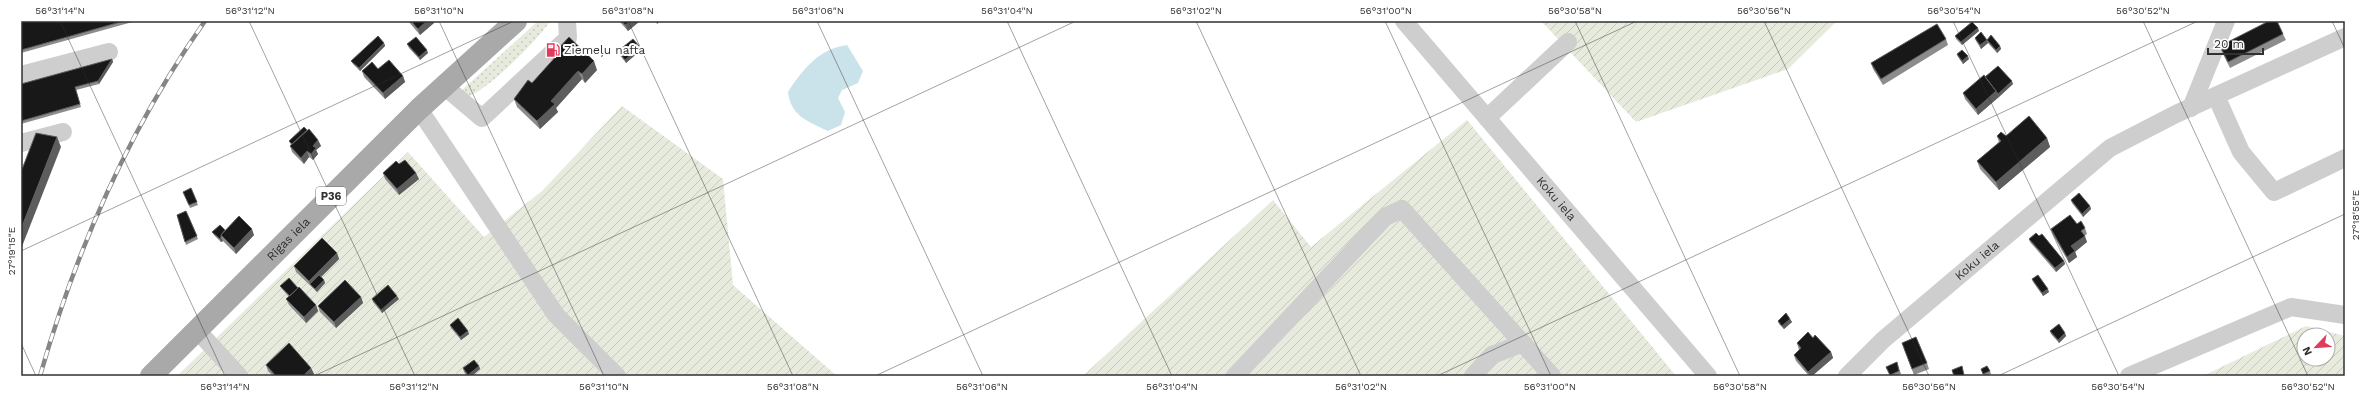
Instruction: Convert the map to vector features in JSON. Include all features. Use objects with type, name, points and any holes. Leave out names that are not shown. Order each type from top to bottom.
[{"type":"main road","name":"Rīgas iela","points":[[151,376],[196,329],[419,110],[516,21]]},
{"type":"street","points":[[444,86],[482,118],[568,38],[567,21]]},
{"type":"street","name":"Koku iela","points":[[1404,21],[1708,376]]},
{"type":"street","points":[[2191,108],[2226,21]]},
{"type":"street","name":"Koku iela","points":[[1847,376],[1883,340],[2110,148],[2216,96],[2344,41]]},
{"type":"street","points":[[1486,118],[1568,42]]},
{"type":"street","points":[[21,75],[109,52]]},
{"type":"street","points":[[2216,96],[2241,152],[2274,192],[2345,158]]},
{"type":"street","points":[[419,110],[556,315],[617,376]]},
{"type":"street","points":[[21,143],[62,132]]},
{"type":"street","points":[[1235,376],[1384,217],[1402,209],[1552,376]]},
{"type":"street","points":[[2129,376],[2291,307],[2341,313]]},
{"type":"street","points":[[196,329],[240,376]]},
{"type":"street","points":[[1473,376],[1492,355],[1523,343]]},
{"type":"shaded area","points":[[538,21],[550,21],[536,39],[498,76],[475,93],[467,96],[462,90]]},
{"type":"shaded area","points":[[1541,21],[1837,21],[1788,69],[1636,122]]},
{"type":"shaded area","points":[[622,106],[723,179],[733,285],[837,376],[177,376],[408,152],[484,237],[542,191]]},
{"type":"shaded area","points":[[1467,120],[1676,376],[1083,376],[1273,200],[1311,247]]},
{"type":"shaded area","points":[[2296,331],[2296,367],[2336,367],[2336,334],[2345,336],[2345,376],[2203,376]]},
{"type":"water","points":[[847,45],[863,71],[858,83],[842,90],[838,98],[845,112],[841,125],[828,131],[801,117],[793,107],[788,92],[813,61],[828,51]]},
{"type":"building","points":[[21,21],[124,21],[21,50]]},
{"type":"building","points":[[411,21],[427,21],[418,29]]},
{"type":"building","points":[[622,21],[631,21],[625,25]]},
{"type":"building","points":[[2269,21],[2277,21],[2283,34],[2228,62],[2220,46]]},
{"type":"building","points":[[1972,22],[1978,28],[1961,42],[1955,36]]},
{"type":"building","points":[[1937,24],[1946,39],[1881,79],[1871,63]]},
{"type":"building","points":[[1981,32],[1987,40],[1980,45],[1975,38]]},
{"type":"building","points":[[1991,35],[2000,46],[1996,50],[1987,40]]},
{"type":"building","points":[[378,36],[384,43],[359,68],[351,61]]},
{"type":"building","points":[[416,37],[427,50],[419,57],[407,44]]},
{"type":"building","points":[[569,37],[594,61],[582,74],[578,71],[551,101],[555,104],[537,121],[514,99],[528,80],[532,83],[559,53],[556,51]]},
{"type":"building","points":[[633,39],[640,47],[625,60],[618,51]]},
{"type":"building","points":[[1962,50],[1968,56],[1962,61],[1957,54]]},
{"type":"building","points":[[112,59],[98,81],[75,87],[80,104],[21,121],[21,84]]},
{"type":"building","points":[[389,60],[403,76],[383,93],[362,71],[372,62],[378,69]]},
{"type":"building","points":[[1998,66],[2012,81],[1998,94],[1985,77]]},
{"type":"building","points":[[1984,75],[1996,91],[1976,109],[1963,93]]},
{"type":"building","points":[[2029,116],[2047,138],[1996,182],[1977,161],[2001,141],[1997,136],[2001,132],[2006,136]]},
{"type":"building","points":[[304,127],[307,130],[292,144],[289,141]]},
{"type":"building","points":[[309,129],[318,140],[313,146],[316,148],[311,154],[307,151],[301,158],[290,146]]},
{"type":"building","points":[[36,133],[57,137],[21,229],[21,172]]},
{"type":"building","points":[[405,160],[416,173],[397,189],[383,173],[396,161],[399,164]]},
{"type":"building","points":[[191,188],[197,202],[189,205],[183,192]]},
{"type":"building","points":[[2079,193],[2090,206],[2082,214],[2071,200]]},
{"type":"building","points":[[186,211],[197,236],[185,242],[177,215]]},
{"type":"building","points":[[2070,215],[2077,224],[2081,221],[2085,228],[2081,231],[2085,236],[2071,246],[2075,251],[2067,257],[2051,229]]},
{"type":"building","points":[[239,216],[252,229],[234,248],[221,235]]},
{"type":"building","points":[[220,225],[225,230],[220,239],[212,232]]},
{"type":"building","points":[[2036,233],[2039,236],[2042,234],[2064,261],[2055,268],[2029,239]]},
{"type":"building","points":[[322,238],[337,253],[309,281],[294,266]]},
{"type":"building","points":[[319,275],[324,280],[315,289],[310,284]]},
{"type":"building","points":[[2038,275],[2048,289],[2042,293],[2032,279]]},
{"type":"building","points":[[289,278],[298,288],[290,296],[280,286]]},
{"type":"building","points":[[345,280],[361,297],[334,322],[318,306]]},
{"type":"building","points":[[388,285],[397,296],[381,310],[372,299]]},
{"type":"building","points":[[299,287],[316,305],[304,317],[286,299]]},
{"type":"building","points":[[1786,313],[1790,319],[1782,326],[1778,321]]},
{"type":"building","points":[[458,318],[468,331],[460,337],[450,325]]},
{"type":"building","points":[[2059,324],[2065,333],[2058,340],[2050,331]]},
{"type":"building","points":[[1808,332],[1813,338],[1815,335],[1831,352],[1808,372],[1794,355],[1801,348],[1797,343]]},
{"type":"building","points":[[1916,337],[1927,363],[1912,369],[1902,343]]},
{"type":"building","points":[[289,343],[311,368],[303,376],[276,376],[266,365]]},
{"type":"building","points":[[474,360],[479,366],[468,375],[463,368]]},
{"type":"building","points":[[1897,362],[1899,371],[1890,375],[1886,367]]},
{"type":"building","points":[[1962,366],[1964,375],[1954,376],[1952,370]]},
{"type":"building","points":[[1987,366],[1990,371],[1983,374],[1981,369]]},
{"type":"railway","points":[[40,376],[70,283],[108,192],[152,104],[205,21]]},
{"type":"place","name":"Ziemeļu nafta","points":[[553,50]]}]
